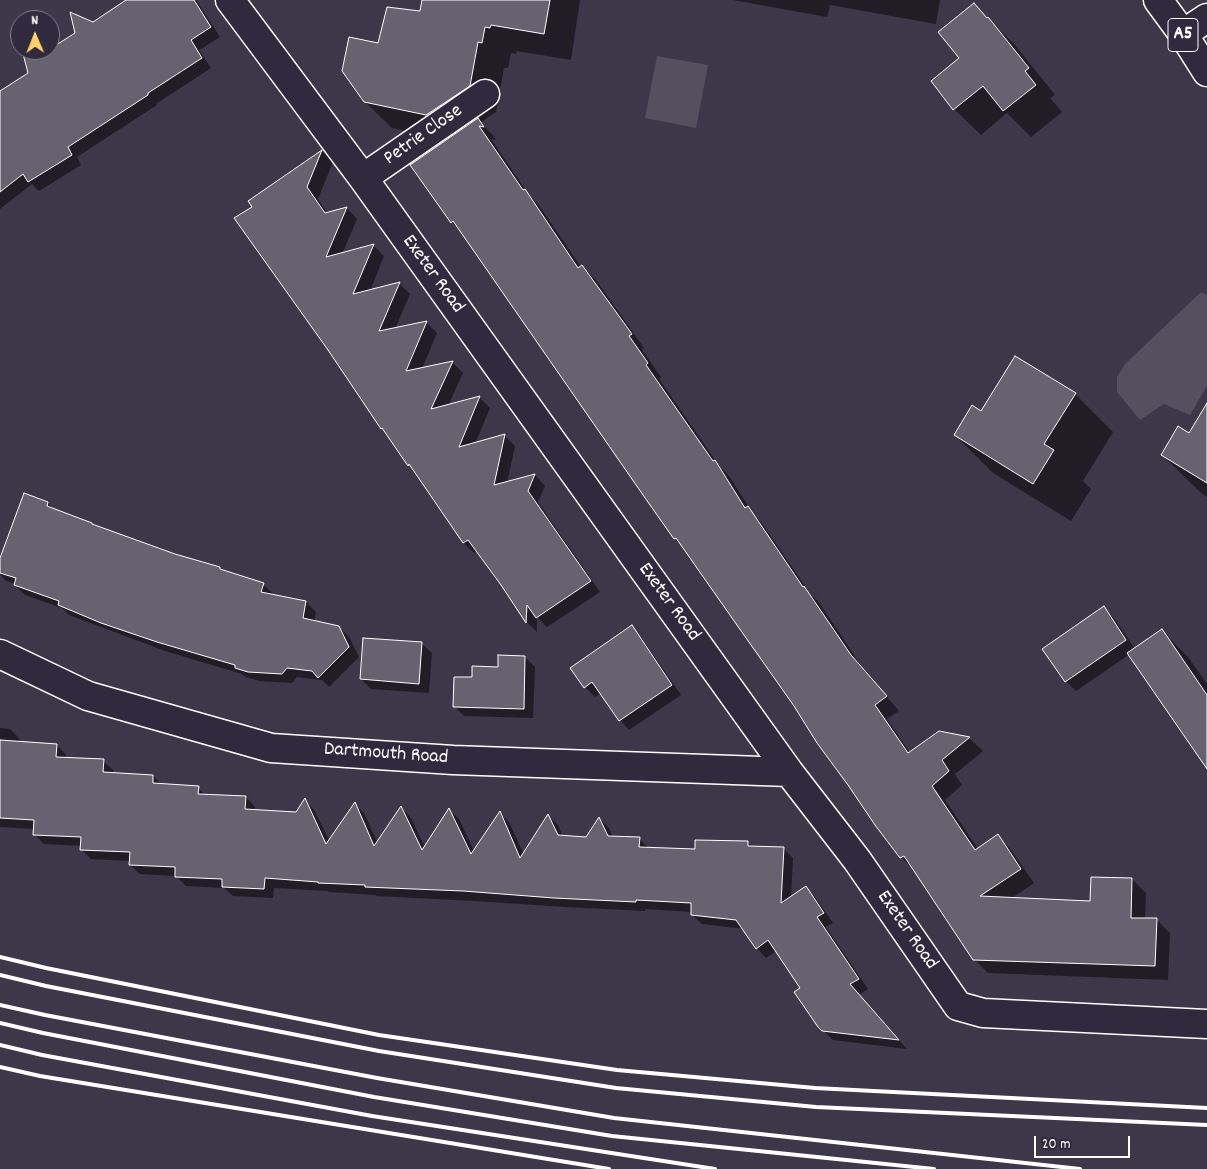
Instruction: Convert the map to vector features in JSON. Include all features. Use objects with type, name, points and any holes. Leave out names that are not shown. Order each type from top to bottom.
[{"type":"street","name":"Exeter Road","points":[[230,0],[363,178],[789,772],[857,860],[958,1006],[983,1013],[1207,1024]]},
{"type":"street","name":"A5","points":[[1158,0],[1183,34],[1207,72]]},
{"type":"street","points":[[1183,34],[1207,18]]},
{"type":"street","name":"Petrie Close","points":[[363,178],[485,94]]},
{"type":"street","name":"Dartmouth Road","points":[[0,654],[88,696],[271,748],[453,760],[789,772]]},
{"type":"shaded area","points":[[657,56],[708,65],[696,128],[645,118]]},
{"type":"shaded area","points":[[1201,292],[1207,295],[1207,386],[1190,415],[1164,404],[1140,420],[1117,392],[1117,377],[1125,364]]},
{"type":"building","points":[[126,0],[194,0],[211,27],[191,40],[202,58],[68,147],[72,155],[28,182],[23,174],[0,192],[0,91],[28,73],[25,60],[60,60],[60,43],[75,33],[70,12],[93,22]]},
{"type":"building","points":[[422,0],[550,0],[544,34],[491,25],[490,28],[485,27],[482,43],[478,42],[470,86],[426,115],[364,102],[342,71],[349,37],[378,43],[387,7],[420,11]]},
{"type":"building","points":[[974,3],[988,17],[1029,68],[1025,71],[1036,85],[1003,111],[983,86],[953,110],[931,81],[959,58],[938,32]]},
{"type":"building","points":[[478,118],[484,127],[479,126],[523,190],[525,189],[578,268],[582,265],[632,334],[629,336],[648,363],[646,365],[713,461],[715,460],[745,508],[748,506],[851,655],[887,696],[875,705],[908,753],[939,731],[970,737],[942,760],[949,771],[932,786],[975,850],[998,834],[1021,869],[980,896],[1090,901],[1091,877],[1132,878],[1131,918],[1157,918],[1155,966],[973,960],[904,856],[900,858],[875,825],[817,743],[794,706],[676,538],[674,539],[650,505],[453,221],[451,223],[410,165]]},
{"type":"building","points":[[322,150],[307,187],[325,213],[347,207],[326,257],[374,244],[353,294],[400,282],[379,331],[427,321],[406,371],[453,361],[431,409],[480,396],[459,447],[505,434],[494,485],[535,474],[528,491],[591,581],[536,618],[527,605],[526,623],[468,540],[463,543],[234,218],[252,207],[248,201]]},
{"type":"building","points":[[1015,356],[1076,393],[1044,444],[1054,450],[1033,484],[954,435],[972,405],[981,411]]},
{"type":"building","points":[[1207,403],[1207,483],[1161,455],[1178,426],[1189,433]]},
{"type":"building","points":[[24,493],[48,502],[47,506],[92,524],[264,583],[261,592],[306,601],[303,618],[339,626],[349,647],[318,678],[312,671],[287,668],[282,674],[248,672],[235,668],[235,665],[101,623],[58,605],[59,601],[14,585],[16,578],[0,573],[0,558]]},
{"type":"building","points":[[1104,606],[1126,640],[1065,682],[1042,649]]},
{"type":"building","points":[[632,625],[672,685],[619,721],[592,682],[584,688],[570,668]]},
{"type":"building","points":[[1162,629],[1207,695],[1207,769],[1127,653]]},
{"type":"building","points":[[363,638],[422,642],[419,684],[360,679]]},
{"type":"building","points":[[498,655],[525,656],[524,709],[453,707],[454,677],[472,677],[472,666],[498,667]]},
{"type":"building","points":[[0,740],[57,744],[56,757],[104,759],[103,772],[153,775],[153,783],[199,786],[198,794],[246,796],[245,809],[296,812],[305,798],[326,844],[355,802],[374,846],[401,806],[422,850],[449,808],[471,854],[500,811],[520,858],[548,814],[558,835],[586,837],[599,817],[608,836],[640,837],[639,847],[695,849],[695,840],[748,841],[748,846],[784,847],[781,903],[806,886],[824,913],[817,917],[859,979],[850,984],[899,1040],[822,1031],[794,992],[800,988],[768,940],[756,949],[736,920],[691,915],[691,903],[554,898],[463,891],[365,887],[365,885],[265,878],[264,889],[222,887],[222,879],[175,877],[175,867],[129,865],[130,852],[80,850],[81,837],[33,835],[34,820],[0,818]]},
{"type":"railway","points":[[0,957],[46,968],[379,1035],[617,1070],[815,1088],[1207,1108]]},
{"type":"railway","points":[[0,975],[46,986],[379,1051],[616,1088],[816,1107],[1207,1125]]},
{"type":"railway","points":[[0,1005],[377,1078],[614,1118],[1080,1169]]},
{"type":"railway","points":[[0,1023],[374,1097],[612,1136],[934,1169]]},
{"type":"railway","points":[[0,1045],[42,1055],[372,1116],[715,1169]]},
{"type":"railway","points":[[0,1067],[40,1076],[609,1169]]}]
